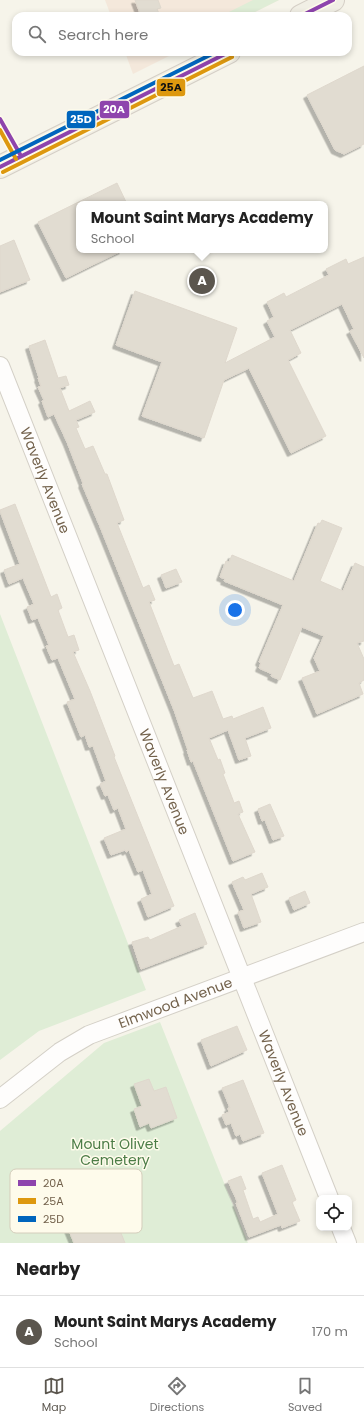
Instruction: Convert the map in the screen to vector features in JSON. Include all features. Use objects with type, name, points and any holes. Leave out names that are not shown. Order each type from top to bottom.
[{"type":"main road","points":[[309,12],[333,0]]},
{"type":"main road","points":[[0,167],[221,56]]},
{"type":"street","name":"Waverly Avenue","points":[[0,366],[328,1195]]},
{"type":"street","name":"Elmwood Avenue","points":[[0,1099],[60,1052],[89,1035],[364,932]]},
{"type":"street","points":[[342,1231],[347,1243]]},
{"type":"shaded area","points":[[105,0],[279,0],[255,12],[110,12]]},
{"type":"shaded area","points":[[126,56],[169,56],[133,74]]},
{"type":"green space","points":[[253,0],[279,0],[255,12],[229,12]]},
{"type":"green space","points":[[0,614],[146,990],[39,1031],[0,1060]]},
{"type":"green space","name":"Mount Olivet Cemetery","points":[[160,1022],[248,1243],[0,1243],[0,1131],[104,1043]]},
{"type":"building","points":[[135,0],[158,0],[161,8],[157,9],[158,12],[140,12]]},
{"type":"building","points":[[364,66],[364,144],[344,154],[335,150],[307,95]]},
{"type":"building","points":[[117,183],[126,201],[81,201]]},
{"type":"building","points":[[76,203],[76,253],[117,253],[66,278],[38,222]]},
{"type":"building","points":[[14,240],[30,280],[0,292],[0,246]]},
{"type":"building","points":[[364,257],[364,358],[350,331],[354,329],[342,304],[290,330],[301,353],[288,360],[326,436],[291,453],[249,368],[224,380],[204,438],[142,416],[162,362],[116,345],[135,291],[237,328],[225,363],[275,337],[267,321],[274,317],[267,302],[284,293],[286,297],[329,275],[326,269],[346,259],[348,264]]},
{"type":"building","points":[[45,340],[58,378],[66,376],[69,385],[60,388],[69,411],[90,401],[95,412],[76,420],[79,427],[76,428],[85,449],[93,446],[105,474],[107,474],[124,520],[117,523],[143,588],[149,585],[155,600],[149,602],[174,666],[179,664],[193,698],[212,691],[223,719],[232,716],[233,719],[263,707],[271,728],[245,738],[251,756],[239,760],[228,730],[209,738],[218,760],[220,759],[225,773],[223,774],[234,803],[239,801],[243,812],[238,814],[255,852],[233,861],[193,761],[191,762],[174,710],[82,484],[83,483],[67,442],[54,414],[48,417],[42,401],[44,400],[38,387],[41,386],[29,346]]},
{"type":"building","points":[[15,504],[51,597],[57,594],[62,608],[58,610],[68,637],[74,635],[79,650],[73,652],[90,691],[115,756],[114,757],[174,906],[148,917],[141,899],[152,894],[143,870],[138,872],[129,850],[111,855],[104,838],[126,829],[118,808],[114,810],[108,795],[105,796],[100,784],[106,781],[93,746],[89,747],[85,735],[81,737],[67,702],[75,699],[58,658],[52,660],[46,646],[49,645],[38,618],[32,620],[27,607],[34,604],[23,578],[9,584],[4,570],[20,564],[0,511]]},
{"type":"building","points":[[322,520],[342,528],[320,581],[343,591],[355,563],[364,567],[364,641],[357,643],[364,659],[364,680],[359,683],[363,694],[317,714],[302,678],[320,671],[314,658],[324,636],[302,627],[280,680],[271,676],[272,674],[259,668],[261,663],[259,662],[283,605],[224,581],[225,579],[220,577],[226,561],[229,562],[232,555],[294,581],[318,523],[320,524]]},
{"type":"building","points":[[176,569],[182,582],[166,588],[161,575]]},
{"type":"building","points":[[270,804],[284,836],[273,840],[265,820],[262,821],[258,809]]},
{"type":"building","points":[[262,873],[268,887],[251,894],[261,922],[244,928],[238,912],[244,910],[232,882],[243,877],[245,880]]},
{"type":"building","points":[[305,891],[310,903],[294,910],[289,898]]},
{"type":"building","points":[[195,913],[207,944],[141,969],[132,942],[148,937],[150,940],[182,926],[179,920]]},
{"type":"building","points":[[237,1026],[247,1050],[211,1066],[201,1040]]},
{"type":"building","points":[[149,1079],[154,1091],[166,1087],[177,1118],[151,1128],[149,1123],[140,1127],[134,1109],[142,1106],[134,1084]]},
{"type":"building","points":[[243,1080],[264,1133],[243,1141],[240,1134],[236,1136],[231,1123],[226,1125],[222,1115],[229,1112],[228,1108],[230,1108],[222,1088]]},
{"type":"building","points":[[282,1165],[296,1200],[292,1202],[300,1221],[282,1228],[281,1225],[249,1237],[236,1203],[238,1203],[228,1181],[241,1176],[246,1189],[243,1190],[253,1219],[258,1217],[260,1222],[278,1214],[262,1173]]},
{"type":"building","points":[[70,1233],[121,1233],[125,1243],[74,1243]]},
{"type":"transit line","name":"20A","points":[[309,12],[333,0]]},
{"type":"transit line","name":"25D","points":[[0,160],[208,56]]},
{"type":"transit line","name":"20A","points":[[0,167],[221,56]]},
{"type":"transit line","name":"25A","points":[[3,172],[232,57]]},
{"type":"transit line","name":"20A","points":[[0,119],[21,156]]},
{"type":"transit line","name":"25A","points":[[0,130],[16,159]]},
{"type":"place","name":"Mount Saint Marys Academy","points":[[202,281]]}]
